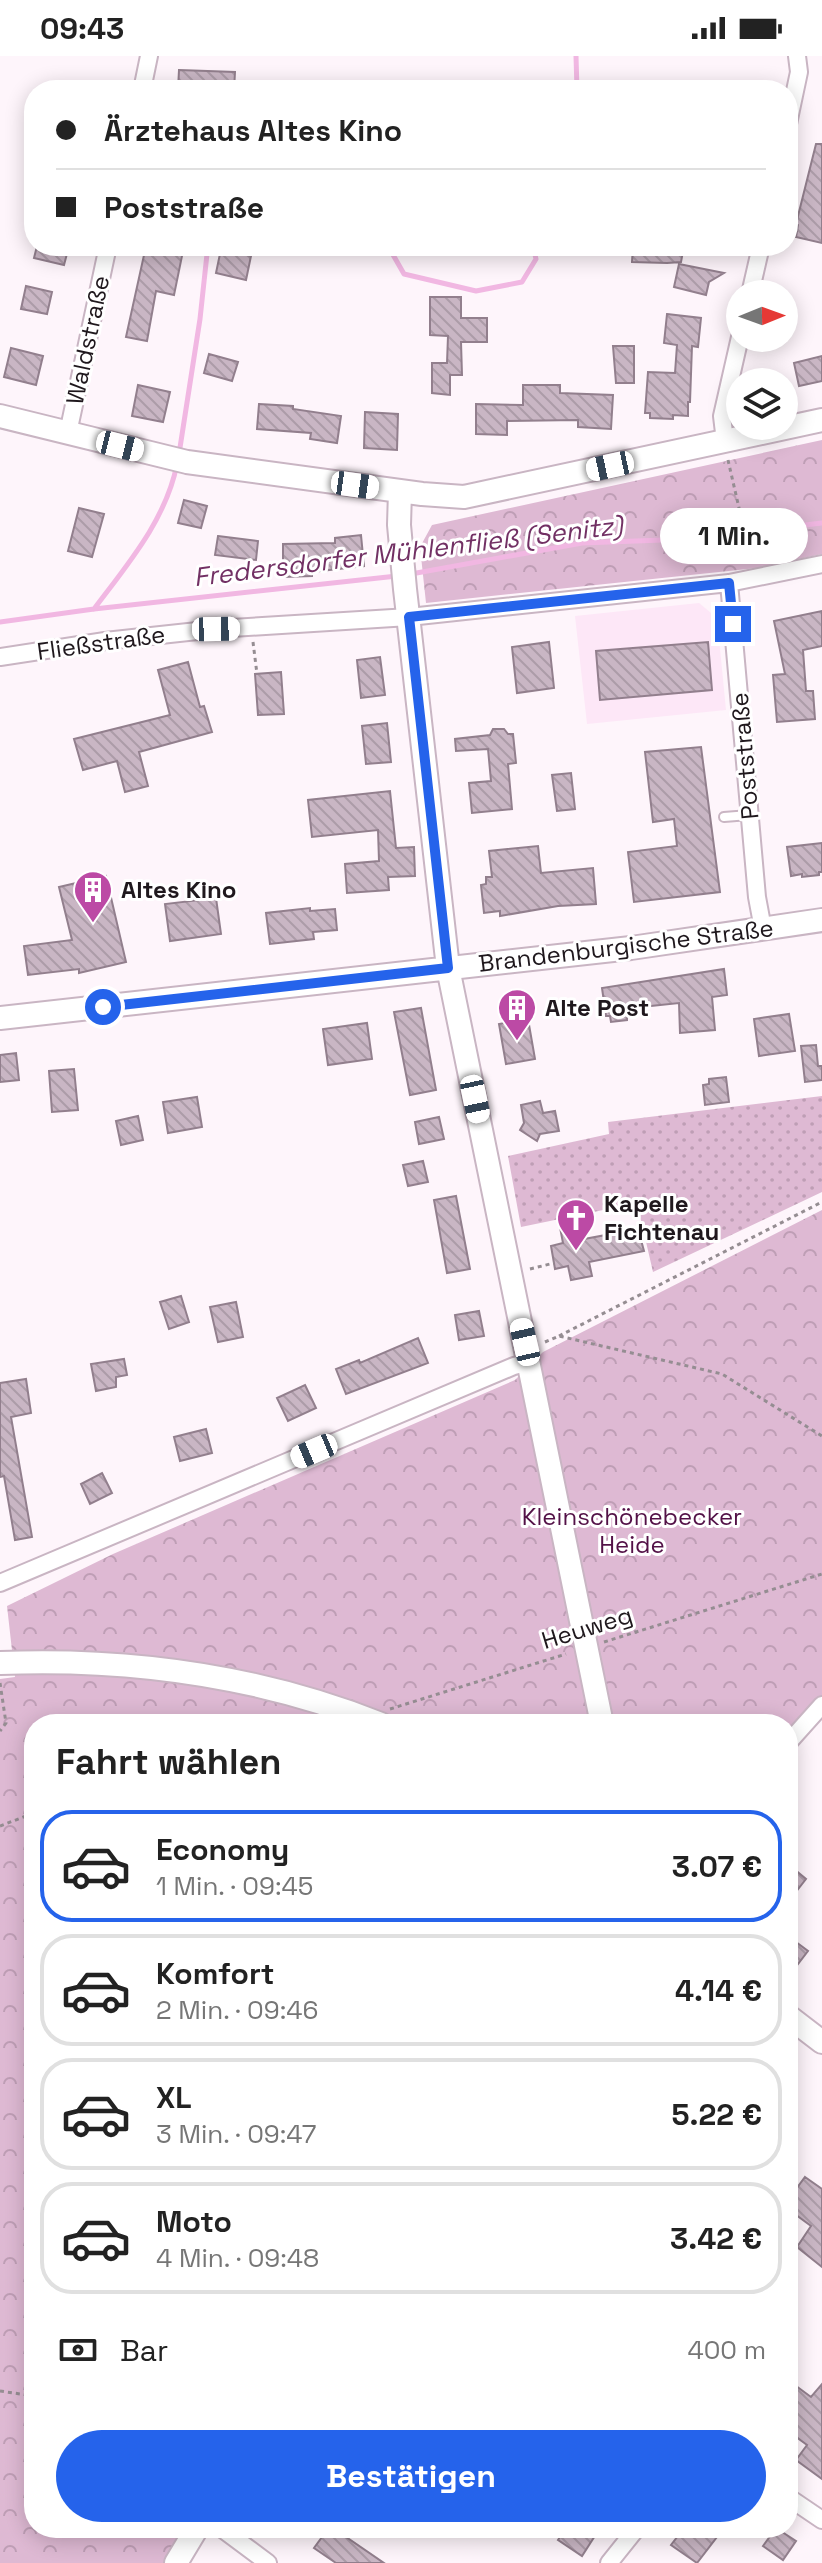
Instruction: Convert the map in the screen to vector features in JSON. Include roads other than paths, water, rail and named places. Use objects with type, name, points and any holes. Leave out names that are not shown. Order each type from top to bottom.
[{"type":"street","points":[[144,80],[149,56]]},
{"type":"street","points":[[797,56],[797,80]]},
{"type":"street","name":"Waldstraße","points":[[68,433],[106,256]]},
{"type":"street","points":[[753,280],[759,256]]},
{"type":"street","points":[[726,450],[722,416],[737,352]]},
{"type":"street","points":[[0,416],[180,461],[464,497],[726,450],[822,420]]},
{"type":"street","points":[[400,491],[402,560],[448,968],[600,1714]]},
{"type":"street","name":"Fließstraße","points":[[0,657],[216,629],[409,617],[729,583],[822,564]]},
{"type":"street","name":"Poststraße","points":[[729,583],[757,897],[763,929]]},
{"type":"street","name":"Brandenburgische Straße","points":[[0,1018],[631,948],[822,920]]},
{"type":"street","points":[[0,1583],[514,1366],[528,1356]]},
{"type":"street","points":[[0,1663],[117,1665],[211,1675],[322,1702],[355,1714]]},
{"type":"street","points":[[798,1732],[822,1705]]},
{"type":"street","points":[[798,2024],[822,2042]]},
{"type":"street","points":[[798,2504],[822,2520]]},
{"type":"street","points":[[176,2563],[191,2538]]},
{"type":"street","points":[[234,2538],[268,2563]]},
{"type":"street","points":[[609,2563],[629,2538]]},
{"type":"lane","points":[[724,817],[750,815]]},
{"type":"waterway","points":[[576,56],[577,80]]},
{"type":"waterway","points":[[179,454],[207,256]]},
{"type":"waterway","points":[[394,256],[404,274],[476,291],[522,282],[535,256]]},
{"type":"waterway","points":[[94,609],[155,523],[172,485],[177,464]]},
{"type":"waterway","name":"Fredersdorfer Mühlenfließ (Senitz)","points":[[411,574],[582,543],[690,539],[822,523]]},
{"type":"waterway","name":"Fredersdorfer Mühlenfließ (Senitz)","points":[[0,622],[397,576]]},
{"type":"place","name":"Altes Kino","points":[[93,924]]},
{"type":"place","name":"Alte Post","points":[[517,1042]]},
{"type":"place","name":"Kapelle Fichtenau","points":[[576,1252]]},
{"type":"park label","name":"Kleinschönebecker Heide","points":[[632,1531]]}]
